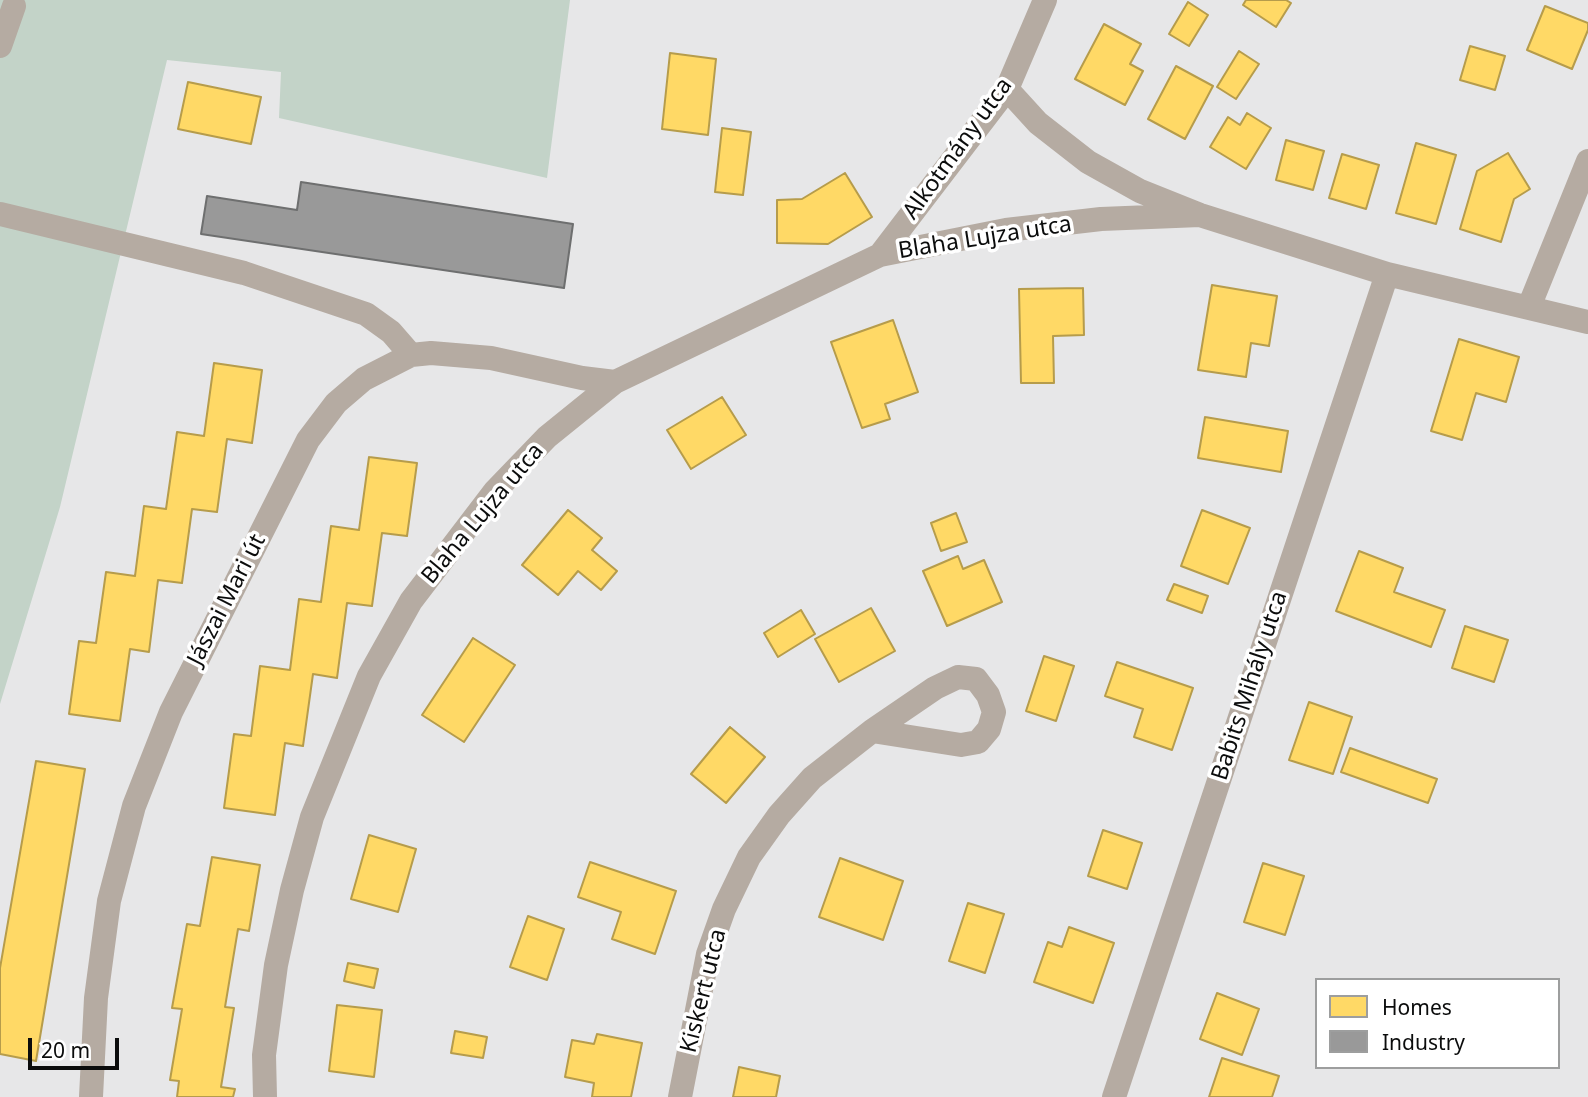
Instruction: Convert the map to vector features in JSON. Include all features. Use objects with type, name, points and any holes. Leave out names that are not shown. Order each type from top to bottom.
[{"type":"street","name":"Alkotmány utca","points":[[880,255],[1007,89],[1045,0]]},
{"type":"street","points":[[0,46],[14,6]]},
{"type":"street","name":"Blaha Lujza utca","points":[[1007,89],[1038,123],[1088,162],[1140,191],[1200,215],[1387,274],[1588,322]]},
{"type":"street","points":[[1529,307],[1588,161]]},
{"type":"street","points":[[0,214],[244,273],[366,314],[390,332],[411,355]]},
{"type":"street","name":"Blaha Lujza utca","points":[[265,1097],[264,1055],[276,965],[292,890],[312,817],[369,676],[411,601],[495,491],[547,437],[615,382],[880,255],[1006,230],[1101,219],[1200,215]]},
{"type":"street","name":"Babits Mihály utca","points":[[1114,1097],[1387,274]]},
{"type":"street","name":"Jászai Mari út","points":[[91,1097],[96,998],[109,901],[134,806],[171,712],[308,440],[336,403],[364,379],[411,355],[431,353],[491,358],[582,378],[615,382]]},
{"type":"street","name":"Kiskert utca","points":[[680,1097],[708,954],[724,909],[749,857],[779,815],[812,778],[872,731]]},
{"type":"green space","points":[[0,0],[570,0],[547,178],[279,118],[281,72],[167,60],[60,507],[0,704]]},
{"type":"building: Homes","points":[[1246,0],[1286,0],[1291,3],[1276,27],[1243,5]]},
{"type":"building: Homes","points":[[1188,2],[1208,15],[1189,46],[1169,34]]},
{"type":"building: Homes","points":[[1545,6],[1588,23],[1588,30],[1572,69],[1527,50]]},
{"type":"building: Homes","points":[[1104,24],[1141,44],[1130,64],[1143,71],[1125,105],[1075,79]]},
{"type":"building: Homes","points":[[1470,46],[1505,56],[1495,90],[1460,80]]},
{"type":"building: Homes","points":[[1239,51],[1259,64],[1236,99],[1217,87]]},
{"type":"building: Homes","points":[[670,53],[716,59],[708,135],[662,129]]},
{"type":"building: Homes","points":[[1176,66],[1213,86],[1185,139],[1148,119]]},
{"type":"building: Homes","points":[[188,82],[261,97],[251,144],[178,129]]},
{"type":"building: Homes","points":[[1247,113],[1271,128],[1246,169],[1210,147],[1228,117],[1240,125]]},
{"type":"building: Homes","points":[[722,128],[751,132],[743,195],[715,192]]},
{"type":"building: Homes","points":[[1286,140],[1324,151],[1313,190],[1276,180]]},
{"type":"building: Homes","points":[[1416,143],[1456,155],[1436,224],[1396,213]]},
{"type":"building: Homes","points":[[1508,153],[1530,189],[1514,199],[1501,242],[1460,229],[1477,171]]},
{"type":"building: Homes","points":[[1342,154],[1379,165],[1366,209],[1329,198]]},
{"type":"building: Homes","points":[[845,173],[872,217],[828,244],[777,243],[777,200],[802,199]]},
{"type":"building: Homes","points":[[1212,285],[1277,296],[1269,346],[1251,343],[1246,377],[1198,370]]},
{"type":"building: Homes","points":[[1083,288],[1084,335],[1053,336],[1054,383],[1021,383],[1019,289]]},
{"type":"building: Homes","points":[[893,320],[918,392],[885,404],[890,419],[862,428],[831,342]]},
{"type":"building: Homes","points":[[1459,339],[1519,357],[1506,402],[1476,393],[1462,440],[1431,431]]},
{"type":"building: Homes","points":[[214,363],[262,370],[252,443],[227,439],[217,512],[192,509],[182,583],[158,580],[149,652],[130,649],[120,721],[69,714],[79,641],[96,643],[106,572],[135,576],[144,506],[166,509],[177,432],[204,436]]},
{"type":"building: Homes","points":[[722,397],[746,435],[691,469],[667,430]]},
{"type":"building: Homes","points":[[1205,417],[1288,431],[1281,472],[1198,458]]},
{"type":"building: Homes","points":[[369,457],[417,463],[407,536],[382,533],[372,606],[347,603],[337,678],[313,674],[303,746],[285,743],[275,815],[224,808],[234,734],[251,736],[260,666],[290,670],[299,599],[321,602],[331,526],[359,530]]},
{"type":"building: Homes","points":[[568,510],[602,538],[592,550],[617,571],[601,590],[578,571],[558,595],[522,565]]},
{"type":"building: Homes","points":[[1202,510],[1250,528],[1228,584],[1181,566]]},
{"type":"building: Homes","points":[[956,513],[967,542],[941,551],[931,523]]},
{"type":"building: Homes","points":[[1359,551],[1403,568],[1394,592],[1445,610],[1431,647],[1336,611]]},
{"type":"building: Homes","points":[[958,556],[963,569],[984,560],[1002,602],[947,626],[923,571]]},
{"type":"building: Homes","points":[[1174,584],[1208,596],[1202,613],[1167,600]]},
{"type":"building: Homes","points":[[871,608],[895,651],[839,682],[815,639]]},
{"type":"building: Homes","points":[[801,610],[815,634],[778,657],[764,633]]},
{"type":"building: Homes","points":[[1465,626],[1508,640],[1494,682],[1452,668]]},
{"type":"building: Homes","points":[[473,638],[515,665],[464,742],[422,715]]},
{"type":"building: Homes","points":[[1044,656],[1074,666],[1056,721],[1026,711]]},
{"type":"building: Homes","points":[[1117,662],[1193,688],[1172,750],[1134,737],[1143,709],[1105,696]]},
{"type":"building: Homes","points":[[1309,702],[1352,717],[1333,774],[1289,760]]},
{"type":"building: Homes","points":[[730,727],[765,757],[726,803],[691,774]]},
{"type":"building: Homes","points":[[1350,748],[1437,779],[1428,803],[1341,772]]},
{"type":"building: Homes","points":[[36,761],[85,769],[36,1061],[0,1054],[0,968]]},
{"type":"building: Homes","points":[[1103,830],[1142,843],[1127,889],[1088,876]]},
{"type":"building: Homes","points":[[369,835],[416,849],[398,912],[351,899]]},
{"type":"building: Homes","points":[[212,857],[260,865],[249,931],[238,929],[225,1007],[234,1008],[221,1087],[235,1089],[233,1097],[177,1097],[179,1081],[170,1080],[182,1009],[172,1008],[187,924],[200,926]]},
{"type":"building: Homes","points":[[840,858],[903,881],[883,940],[819,917]]},
{"type":"building: Homes","points":[[590,862],[676,891],[655,954],[612,939],[621,912],[578,897]]},
{"type":"building: Homes","points":[[1263,863],[1304,876],[1285,935],[1244,922]]},
{"type":"building: Homes","points":[[968,903],[1004,914],[985,973],[949,961]]},
{"type":"building: Homes","points":[[528,916],[564,929],[547,980],[510,967]]},
{"type":"building: Homes","points":[[1069,927],[1114,943],[1093,1003],[1034,982],[1048,942],[1062,947]]},
{"type":"building: Homes","points":[[348,963],[378,969],[374,988],[344,981]]},
{"type":"building: Homes","points":[[1217,993],[1259,1009],[1242,1055],[1200,1039]]},
{"type":"building: Homes","points":[[337,1005],[382,1010],[374,1077],[329,1071]]},
{"type":"building: Homes","points":[[455,1031],[487,1037],[483,1058],[451,1053]]},
{"type":"building: Homes","points":[[597,1034],[642,1043],[631,1097],[592,1097],[594,1083],[565,1077],[572,1040],[594,1044]]},
{"type":"building: Homes","points":[[1222,1058],[1279,1076],[1272,1097],[1209,1097]]},
{"type":"building: Homes","points":[[739,1067],[780,1076],[776,1097],[733,1097]]},
{"type":"building: Industry","points":[[301,182],[573,224],[564,288],[201,234],[207,196],[297,210]]}]
